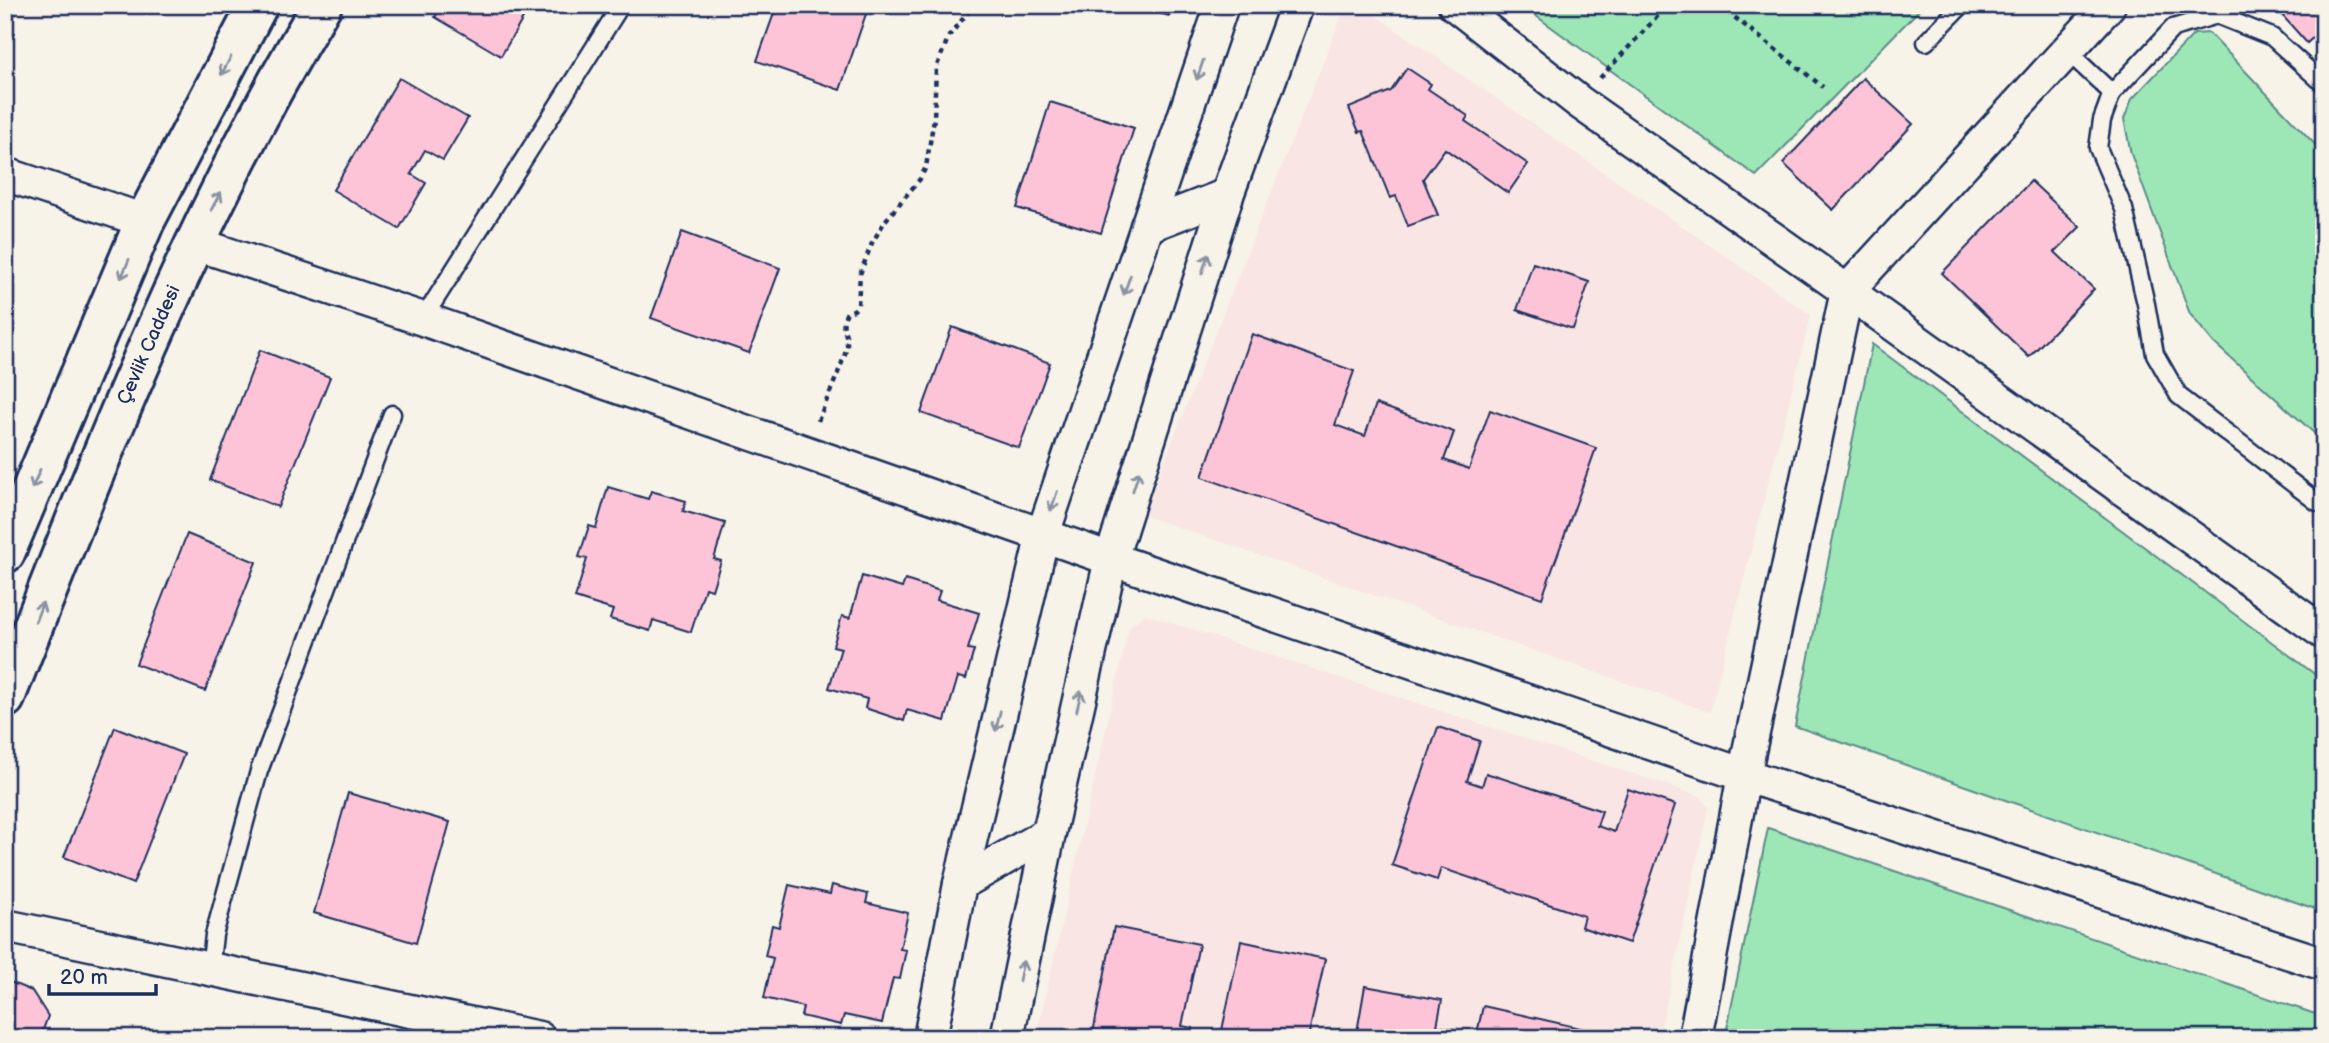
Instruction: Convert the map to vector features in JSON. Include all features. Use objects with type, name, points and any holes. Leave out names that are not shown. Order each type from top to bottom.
[{"type":"main road","points":[[5,553],[145,221],[258,5]]},
{"type":"main road","name":"Çevlik Caddesi","points":[[5,698],[102,452],[194,243],[322,5]]},
{"type":"street","points":[[930,1038],[960,884],[1043,534],[1222,5]]},
{"type":"street","points":[[1007,1038],[1049,833],[1111,559],[1227,195],[1297,5]]},
{"type":"street","points":[[1455,5],[1578,102],[2324,633]]},
{"type":"street","points":[[1695,1038],[1744,775],[1847,291],[2109,5]]},
{"type":"street","points":[[5,174],[145,221]]},
{"type":"street","points":[[1147,226],[1227,195]]},
{"type":"street","points":[[194,243],[423,319],[1111,559],[1744,775],[2324,964]]},
{"type":"street","points":[[960,884],[1049,833]]},
{"type":"street","points":[[5,926],[540,1038]]},
{"type":"lane","points":[[423,319],[621,5]]},
{"type":"lane","points":[[1926,42],[1962,5]]},
{"type":"lane","points":[[2324,84],[2272,37],[2217,15],[2173,29],[2112,93],[2102,120],[2098,148],[2124,209],[2155,354],[2179,396],[2324,505]]},
{"type":"lane","points":[[2067,51],[2112,93]]},
{"type":"lane","points":[[210,970],[214,935],[259,771],[392,414]]},
{"type":"path","points":[[807,451],[848,345],[842,327],[847,312],[858,305],[858,284],[864,260],[885,221],[920,179],[926,167],[934,118],[936,68],[949,36],[974,5]]},
{"type":"path","points":[[1578,102],[1668,5]]},
{"type":"path","points":[[1719,5],[1823,88]]},
{"type":"shaded area","points":[[1346,5],[1360,5],[1811,315],[1710,712],[1143,515]]},
{"type":"shaded area","points":[[1145,614],[1700,796],[1708,808],[1659,1038],[1036,1038],[1129,627]]},
{"type":"green space","points":[[1521,5],[1924,5],[1756,176]]},
{"type":"green space","points":[[2209,33],[2324,154],[2324,442],[2214,343],[2190,314],[2131,154],[2124,119],[2132,99],[2194,34]]},
{"type":"green space","points":[[1872,344],[2324,681],[2324,912],[1795,726]]},
{"type":"green space","points":[[1768,828],[2324,1017],[2324,1038],[1725,1038]]},
{"type":"building","points":[[442,5],[520,5],[528,10],[501,56],[435,17]]},
{"type":"building","points":[[777,5],[869,5],[840,90],[757,61]]},
{"type":"building","points":[[1135,5],[1172,5],[1169,16]]},
{"type":"building","points":[[2273,5],[2324,5],[2324,28],[2307,43]]},
{"type":"building","points":[[1407,68],[1431,84],[1428,89],[1468,116],[1465,121],[1528,164],[1508,193],[1445,149],[1423,179],[1438,215],[1408,226],[1396,196],[1390,198],[1363,131],[1359,132],[1349,108],[1391,91]]},
{"type":"building","points":[[399,78],[468,118],[443,160],[425,150],[411,174],[426,183],[399,229],[333,190]]},
{"type":"building","points":[[1863,78],[1913,124],[1833,210],[1783,163]]},
{"type":"building","points":[[1050,102],[1134,128],[1101,233],[1017,208]]},
{"type":"building","points":[[2031,181],[2080,227],[2055,252],[2094,289],[2029,357],[1942,273]]},
{"type":"building","points":[[682,232],[780,268],[749,353],[651,318]]},
{"type":"building","points":[[1533,263],[1589,282],[1573,329],[1517,310]]},
{"type":"building","points":[[5,279],[11,282],[5,296]]},
{"type":"building","points":[[952,327],[1050,363],[1019,448],[921,413]]},
{"type":"building","points":[[1252,334],[1354,371],[1335,425],[1365,436],[1376,404],[1454,432],[1444,460],[1469,469],[1490,410],[1596,448],[1542,598],[1202,477]]},
{"type":"building","points":[[260,350],[330,377],[278,507],[210,480]]},
{"type":"building","points":[[608,487],[648,499],[651,491],[686,501],[683,511],[725,523],[714,559],[721,561],[712,590],[705,588],[691,632],[653,620],[650,631],[610,619],[613,610],[575,598],[587,559],[579,557],[589,526],[596,528]]},
{"type":"building","points":[[187,534],[256,562],[205,691],[136,664]]},
{"type":"building","points":[[862,576],[902,588],[905,580],[940,591],[937,600],[979,613],[968,649],[974,650],[966,679],[958,677],[945,721],[907,710],[904,721],[865,708],[867,699],[829,688],[841,648],[833,646],[842,616],[850,618]]},
{"type":"building","points":[[115,727],[184,754],[133,884],[64,857]]},
{"type":"building","points":[[1438,727],[1480,741],[1467,781],[1482,786],[1486,773],[1602,811],[1597,826],[1614,832],[1628,789],[1675,805],[1629,943],[1581,927],[1584,916],[1441,868],[1437,880],[1392,865]]},
{"type":"building","points":[[348,793],[450,822],[416,943],[314,913]]},
{"type":"building","points":[[789,885],[830,894],[832,885],[868,894],[866,903],[908,913],[900,949],[906,950],[900,979],[893,978],[882,1023],[844,1015],[841,1025],[801,1016],[803,1007],[764,998],[773,958],[765,956],[772,925],[779,927]]},
{"type":"building","points":[[1114,927],[1199,944],[1182,1026],[1193,1028],[1192,1038],[1092,1038]]},
{"type":"building","points":[[1241,941],[1325,959],[1308,1038],[1211,1038],[1212,1033],[1221,1035]]},
{"type":"building","points":[[5,980],[32,991],[48,1016],[40,1038],[5,1038]]},
{"type":"building","points":[[1365,986],[1442,1000],[1437,1026],[1453,1029],[1452,1038],[1356,1038]]},
{"type":"building","points":[[1483,1006],[1624,1038],[1476,1038]]}]
